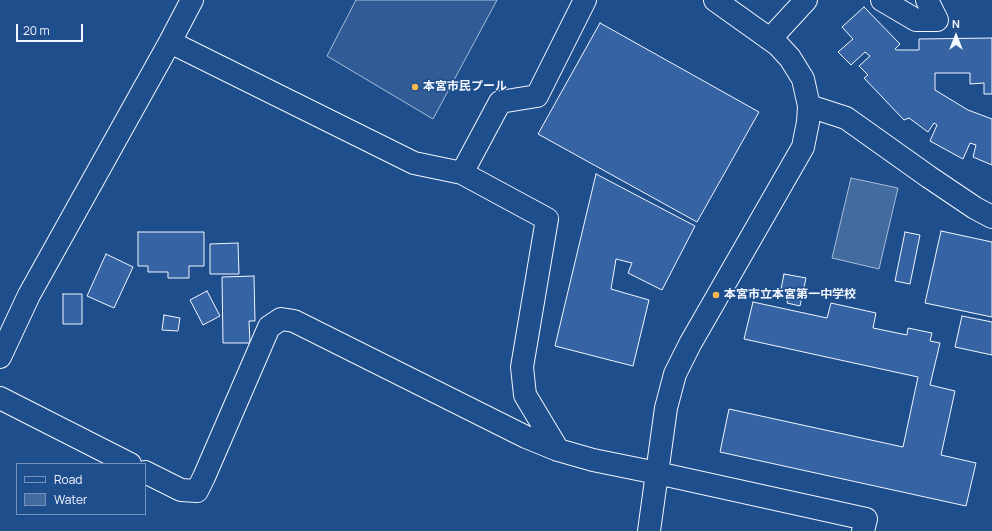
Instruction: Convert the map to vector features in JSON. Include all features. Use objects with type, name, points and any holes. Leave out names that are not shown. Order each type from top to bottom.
[{"type":"street","points":[[0,357],[29,295],[192,0]]},
{"type":"street","points":[[462,174],[500,102],[537,96],[585,0]]},
{"type":"street","points":[[649,531],[666,408],[675,374],[690,344],[803,147],[808,122],[808,106],[803,79],[786,54],[778,45],[715,0]]},
{"type":"street","points":[[770,39],[806,0]]},
{"type":"street","points":[[882,0],[916,20],[937,20],[927,0]]},
{"type":"street","points":[[170,42],[414,163],[462,174],[547,218],[522,367],[526,395],[558,450]]},
{"type":"street","points":[[808,106],[846,118],[929,177],[975,208],[992,217]]},
{"type":"street","points":[[146,472],[181,490],[197,491],[269,327],[281,319],[294,321],[526,437],[558,450],[592,460],[657,472],[866,519],[863,531]]},
{"type":"street","points":[[0,398],[128,463]]},
{"type":"shaded area","name":"本宮市民プール","points":[[356,0],[497,0],[433,119],[327,56]]},
{"type":"water","points":[[851,178],[898,188],[879,269],[832,258]]},
{"type":"building","points":[[864,7],[900,44],[895,49],[897,50],[919,50],[919,39],[992,38],[992,94],[984,94],[984,83],[970,84],[970,73],[935,73],[935,90],[968,110],[992,119],[992,165],[973,157],[976,145],[970,143],[963,159],[930,141],[937,125],[934,123],[928,132],[909,118],[904,120],[864,78],[868,75],[859,66],[870,56],[865,52],[851,65],[838,52],[853,39],[842,27]]},
{"type":"building","points":[[600,23],[759,112],[697,222],[538,134]]},
{"type":"building","points":[[596,174],[695,226],[662,290],[628,273],[632,263],[616,259],[611,289],[649,300],[633,366],[555,346]]},
{"type":"building","points":[[941,231],[992,242],[992,317],[925,303]]},
{"type":"building","points":[[138,232],[204,232],[204,266],[189,266],[189,278],[168,278],[168,272],[148,272],[148,266],[138,266]]},
{"type":"building","points":[[905,232],[920,235],[910,284],[895,281]]},
{"type":"building","points":[[238,243],[239,274],[210,274],[210,244]]},
{"type":"building","points":[[106,254],[133,267],[114,308],[87,296]]},
{"type":"building","points":[[784,274],[806,278],[800,306],[787,303],[790,291],[781,289]]},
{"type":"building","points":[[254,276],[255,321],[249,321],[250,343],[223,343],[222,277]]},
{"type":"building","points":[[207,291],[220,316],[203,325],[190,300]]},
{"type":"building","points":[[63,294],[82,294],[82,324],[63,324]]},
{"type":"building","points":[[753,302],[827,318],[831,303],[876,313],[873,328],[907,335],[908,328],[932,333],[930,341],[940,343],[930,385],[955,391],[941,455],[976,463],[966,506],[720,452],[729,409],[903,447],[918,377],[744,339]]},
{"type":"building","points":[[164,315],[180,318],[178,331],[162,330]]},
{"type":"building","points":[[962,316],[992,322],[992,355],[955,347]]},
{"type":"place","name":"本宮市民プール","points":[[415,87]]},
{"type":"place","name":"本宮市立本宮第一中学校","points":[[716,295]]}]
